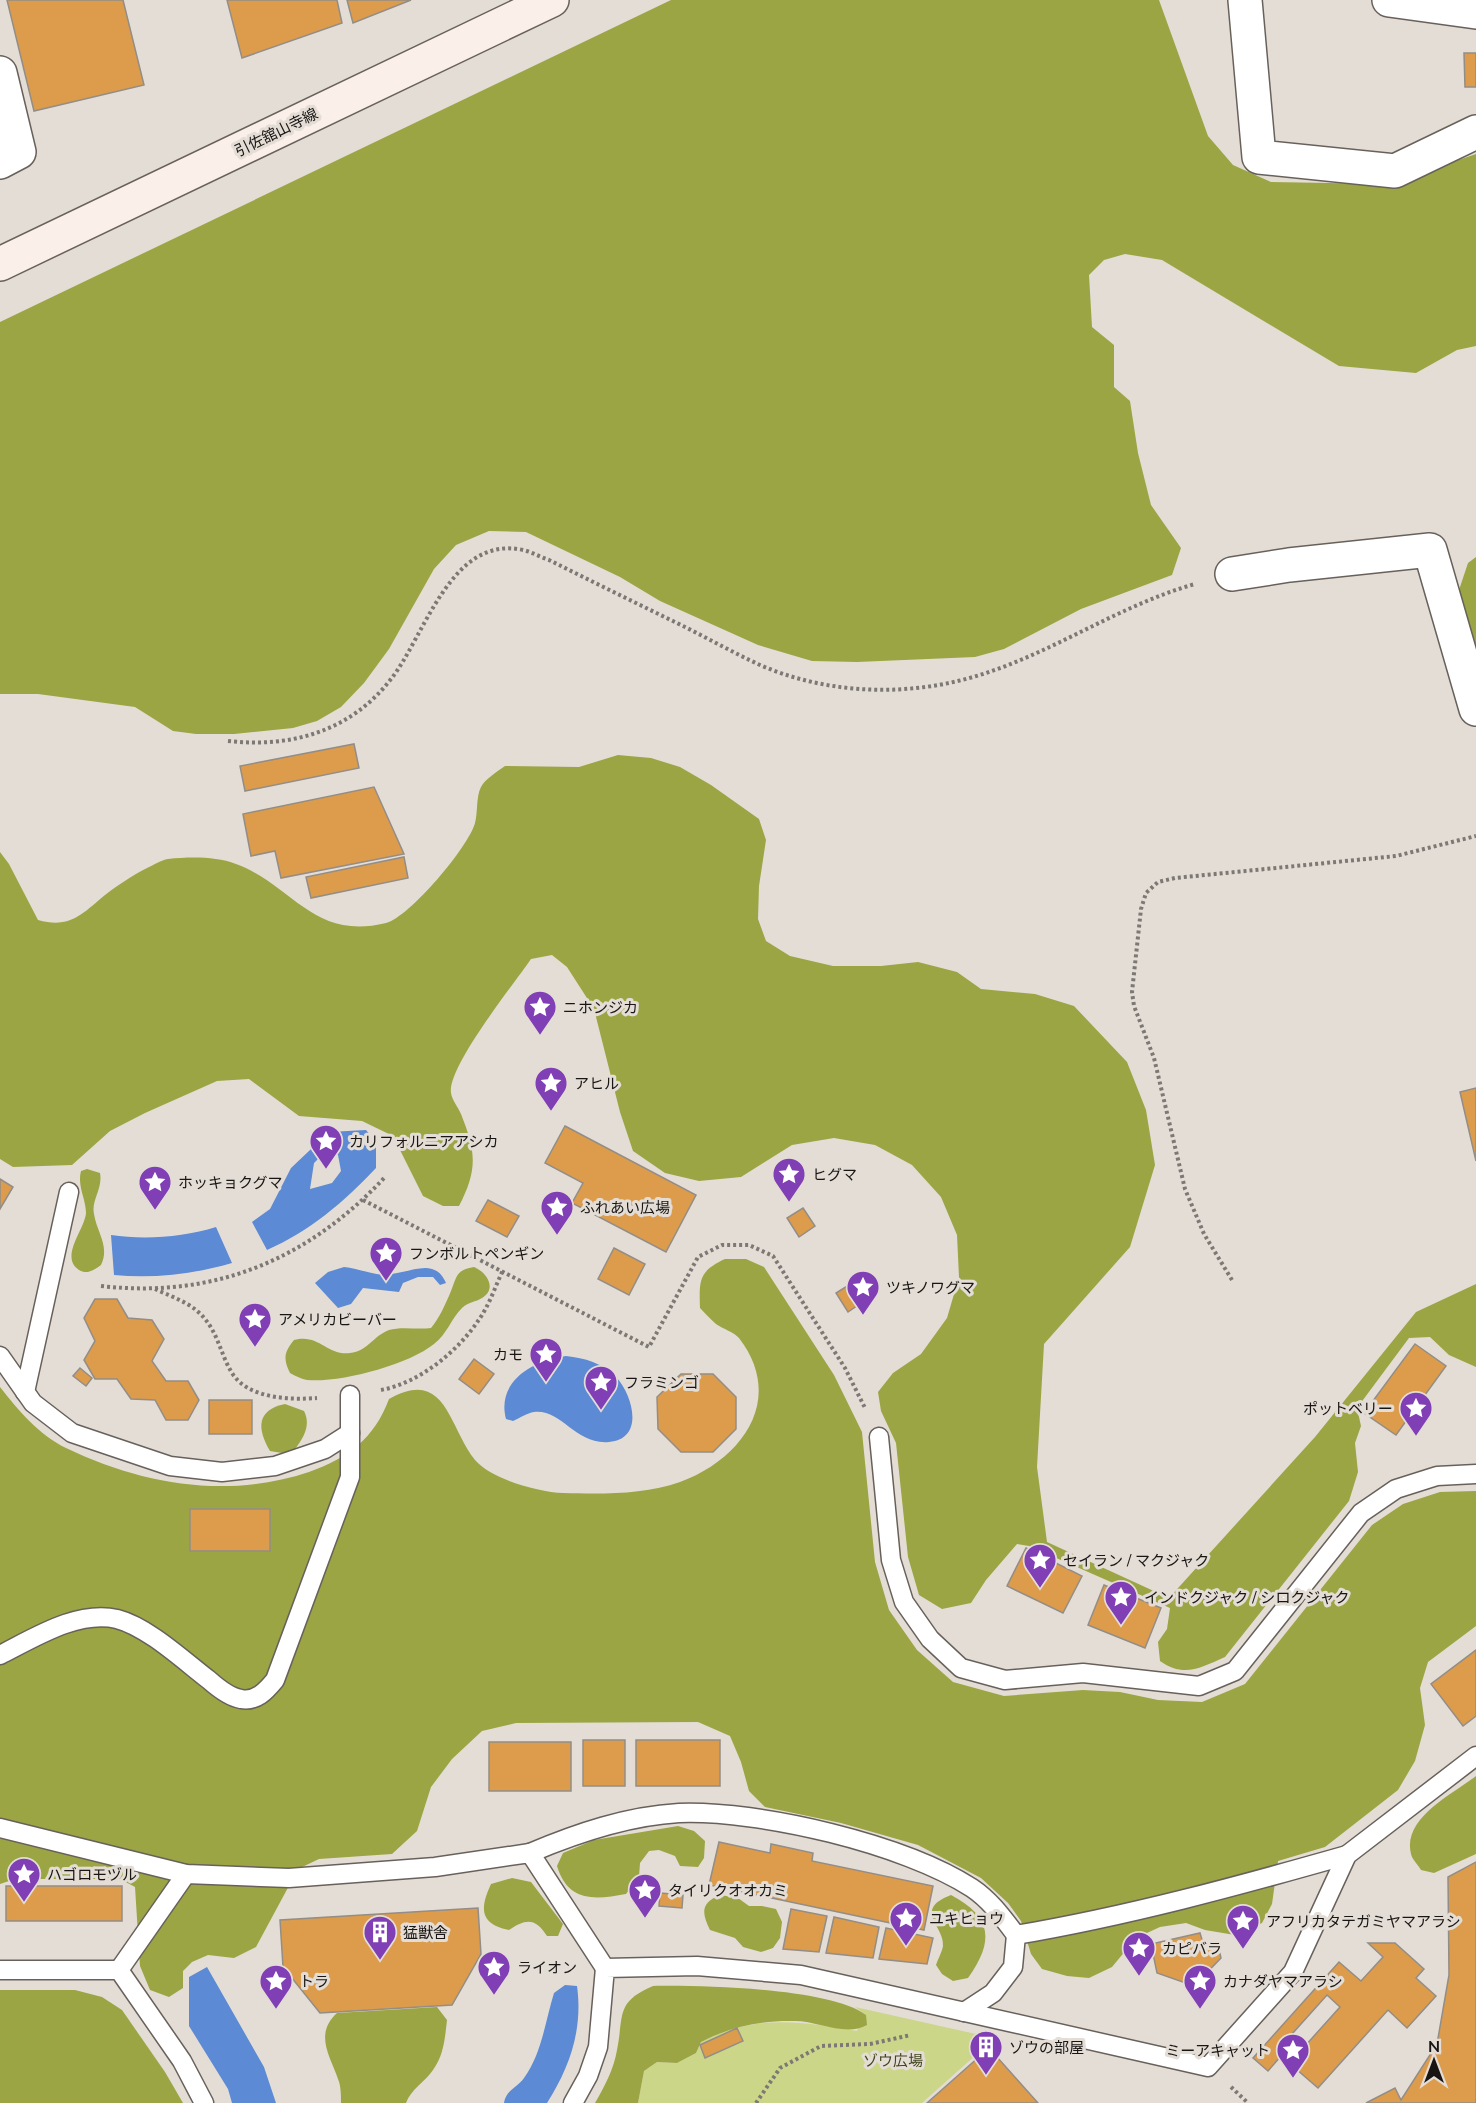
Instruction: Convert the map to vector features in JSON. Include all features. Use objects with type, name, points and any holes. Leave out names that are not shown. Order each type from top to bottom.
[{"type":"main road","name":"引佐舘山寺線","points":[[0,264],[552,0]]},
{"type":"street","points":[[1245,0],[1258,157],[1395,171],[1476,132]]},
{"type":"street","points":[[1389,0],[1476,12]]},
{"type":"street","points":[[0,73],[19,152],[0,162]]},
{"type":"street","points":[[1232,574],[1289,565],[1430,550],[1476,709]]},
{"type":"lane","points":[[25,1392],[69,1192]]},
{"type":"lane","points":[[0,1356],[33,1403],[72,1433],[170,1467],[222,1472],[275,1466],[325,1449],[350,1433]]},
{"type":"lane","points":[[0,1655],[56,1628],[87,1618],[117,1619],[150,1636],[224,1692],[242,1700],[262,1695],[275,1680],[350,1477],[350,1395]]},
{"type":"lane","points":[[879,1437],[891,1560],[904,1602],[930,1639],[961,1668],[1005,1680],[1083,1673],[1199,1686],[1234,1671],[1360,1513],[1396,1489],[1437,1476],[1476,1474]]},
{"type":"lane","points":[[1016,1935],[1077,1924],[1197,1896],[1347,1855],[1476,1756]]},
{"type":"lane","points":[[0,1828],[186,1874],[289,1878],[435,1867],[530,1852],[591,1828],[677,1813],[731,1814],[838,1836],[913,1858],[973,1889],[999,1911],[1016,1935],[1012,1967],[993,1993],[964,2012]]},
{"type":"lane","points":[[530,1852],[605,1968],[598,2047],[588,2076],[573,2103]]},
{"type":"lane","points":[[605,1968],[697,1966],[801,1975],[1208,2067],[1293,1972],[1347,1855]]},
{"type":"lane","points":[[119,1970],[186,1874]]},
{"type":"lane","points":[[0,1970],[119,1970]]},
{"type":"lane","points":[[119,1970],[182,2061],[204,2103]]},
{"type":"path","points":[[228,741],[259,744],[290,742],[320,734],[347,720],[371,701],[392,678],[454,578],[467,564],[492,551],[522,550],[549,560],[761,665],[782,673],[802,680],[845,688],[888,691],[932,686],[974,677],[1176,590],[1232,574]]},
{"type":"path","points":[[1232,1280],[1204,1234],[1185,1189],[1150,1045],[1134,1006],[1132,978],[1141,909],[1146,893],[1158,882],[1174,878],[1396,856],[1476,836]]},
{"type":"path","points":[[101,1286],[155,1289],[199,1284],[252,1270],[312,1241],[363,1200],[386,1176]]},
{"type":"path","points":[[363,1200],[649,1347],[698,1257],[722,1245],[748,1245],[757,1249],[772,1256],[845,1368],[879,1437]]},
{"type":"path","points":[[155,1289],[195,1310],[210,1327],[223,1349],[233,1374],[248,1387],[276,1397],[350,1395],[388,1389],[423,1373],[455,1349],[479,1320],[503,1270]]},
{"type":"path","points":[[756,2103],[780,2068],[820,2046],[870,2044],[909,2035],[964,2012]]},
{"type":"green space","points":[[671,0],[1159,0],[1208,136],[1233,165],[1271,182],[1388,184],[1476,154],[1476,346],[1457,350],[1416,373],[1339,366],[1162,260],[1125,254],[1104,260],[1089,275],[1092,327],[1114,345],[1114,387],[1130,401],[1138,453],[1151,505],[1181,548],[1172,575],[1081,609],[1004,649],[975,657],[857,662],[812,661],[758,645],[660,601],[620,577],[526,532],[489,531],[456,545],[434,569],[389,649],[364,683],[341,707],[317,721],[293,728],[234,734],[196,734],[173,731],[135,707],[38,694],[0,694],[0,322]]},
{"type":"green space","points":[[1476,557],[1476,666],[1457,596],[1468,563]]},
{"type":"green space","points":[[618,755],[651,758],[680,767],[711,785],[759,819],[766,840],[759,886],[758,919],[766,941],[790,956],[833,966],[881,966],[918,962],[957,972],[981,989],[1035,994],[1074,1006],[1127,1062],[1146,1110],[1155,1165],[1130,1247],[1044,1344],[1037,1467],[1047,1542],[1169,1598],[1315,1437],[1416,1312],[1476,1284],[1476,1367],[1449,1355],[1430,1337],[1409,1338],[1357,1408],[1361,1426],[1355,1443],[1358,1472],[1349,1501],[1225,1657],[1192,1670],[1177,1669],[1160,1661],[1158,1642],[1167,1629],[1170,1608],[1029,1546],[1017,1544],[986,1580],[971,1603],[942,1609],[919,1595],[908,1557],[896,1443],[881,1411],[878,1392],[893,1373],[921,1354],[947,1318],[959,1277],[957,1235],[941,1197],[912,1165],[875,1145],[834,1138],[792,1145],[741,1177],[699,1181],[665,1173],[633,1151],[620,1112],[594,1009],[567,967],[552,955],[531,959],[470,1046],[453,1081],[451,1093],[470,1139],[473,1160],[469,1181],[459,1206],[443,1206],[423,1196],[393,1136],[362,1121],[299,1116],[249,1079],[217,1081],[145,1113],[110,1131],[72,1165],[13,1167],[0,1159],[0,852],[9,864],[38,920],[59,923],[75,918],[126,880],[160,861],[211,858],[236,864],[256,873],[321,918],[340,924],[361,926],[386,923],[409,908],[451,863],[475,823],[481,787],[495,773],[505,766],[579,767]]},
{"type":"green space","points":[[87,1169],[100,1173],[100,1184],[94,1209],[104,1252],[101,1265],[85,1272],[79,1270],[74,1264],[72,1250],[85,1220],[85,1203],[80,1177],[81,1171]]},
{"type":"green space","points":[[725,1259],[746,1259],[764,1267],[834,1375],[862,1432],[875,1562],[889,1610],[917,1650],[953,1682],[1004,1696],[1083,1690],[1120,1692],[1158,1700],[1202,1702],[1245,1684],[1372,1525],[1403,1504],[1440,1492],[1476,1491],[1476,1626],[1428,1662],[1420,1688],[1425,1725],[1415,1761],[1398,1790],[1325,1847],[1278,1861],[1272,1904],[1262,1923],[1235,1935],[1205,1930],[1186,1923],[1160,1927],[1136,1938],[1112,1967],[1089,1978],[1067,1976],[1042,1969],[1031,1954],[1021,1921],[1008,1903],[981,1878],[918,1845],[841,1823],[765,1807],[749,1791],[741,1762],[730,1736],[698,1722],[516,1723],[482,1731],[452,1759],[431,1787],[417,1831],[392,1854],[319,1859],[298,1869],[256,1947],[234,1958],[208,1955],[192,1962],[183,1971],[183,1988],[169,1997],[150,1990],[140,1966],[135,1887],[120,1879],[15,1879],[0,1884],[0,1387],[38,1429],[56,1443],[95,1461],[125,1471],[186,1484],[247,1485],[309,1472],[336,1460],[358,1445],[376,1425],[389,1399],[408,1391],[423,1390],[434,1395],[443,1405],[475,1460],[482,1467],[503,1479],[528,1487],[563,1493],[607,1493],[652,1489],[680,1482],[702,1472],[722,1458],[738,1442],[750,1424],[757,1404],[758,1383],[753,1361],[739,1338],[716,1324],[700,1308],[700,1290],[705,1272]]},
{"type":"green space","points":[[474,1267],[486,1276],[490,1285],[487,1294],[462,1308],[438,1340],[422,1352],[373,1371],[337,1379],[307,1380],[290,1373],[286,1364],[286,1356],[294,1340],[310,1340],[335,1351],[350,1353],[356,1352],[389,1330],[431,1328],[442,1311],[458,1274]]},
{"type":"green space","points":[[285,1404],[304,1411],[307,1421],[306,1431],[295,1449],[282,1453],[270,1451],[261,1428],[262,1422],[269,1411]]},
{"type":"green space","points":[[1476,1776],[1476,1854],[1434,1873],[1421,1870],[1411,1854],[1410,1841],[1414,1829],[1432,1808]]},
{"type":"green space","points":[[678,1826],[694,1831],[705,1841],[704,1858],[698,1867],[680,1866],[675,1856],[659,1850],[649,1851],[640,1863],[639,1877],[626,1894],[603,1897],[584,1896],[568,1886],[557,1866],[563,1853],[594,1840]]},
{"type":"green space","points":[[512,1878],[531,1882],[563,1924],[558,1936],[547,1936],[535,1923],[521,1923],[509,1930],[492,1924],[487,1919],[484,1908],[491,1884]]},
{"type":"green space","points":[[721,1895],[738,1898],[749,1906],[776,1909],[782,1922],[780,1938],[773,1948],[761,1952],[743,1947],[735,1938],[710,1930],[704,1913],[706,1904]]},
{"type":"green space","points":[[951,1895],[975,1912],[982,1921],[985,1931],[982,1953],[968,1978],[953,1981],[942,1974],[936,1965],[943,1946],[932,1912],[934,1906]]},
{"type":"green space","points":[[653,1986],[764,1990],[824,1999],[848,2006],[866,2015],[867,2025],[841,2029],[804,2022],[782,2021],[735,2028],[701,2042],[696,2053],[677,2063],[657,2062],[644,2071],[638,2103],[595,2103],[614,2064],[623,2011],[632,1998]]},
{"type":"green space","points":[[0,1990],[75,1990],[102,1997],[122,2010],[165,2072],[183,2103],[0,2103]]},
{"type":"green space","points":[[437,2007],[447,2020],[442,2052],[433,2070],[411,2094],[406,2103],[341,2103],[340,2085],[328,2054],[325,2037],[330,2021],[337,2013]]},
{"type":"green space","name":"ゾウ広場","points":[[855,2007],[976,2034],[986,2046],[922,2103],[638,2103],[644,2071],[657,2062],[677,2063],[696,2053],[701,2042],[721,2033],[740,2027],[777,2022],[857,2031],[866,2015]]},
{"type":"water","points":[[366,1130],[376,1142],[376,1168],[326,1215],[298,1234],[267,1250],[252,1222],[270,1209],[291,1168],[329,1132]],"holes":[[[324,1153],[338,1155],[341,1171],[332,1183],[310,1189],[314,1163]]]},
{"type":"water","points":[[216,1227],[232,1263],[173,1275],[114,1275],[111,1235],[164,1237]]},
{"type":"water","points":[[344,1267],[385,1275],[429,1268],[436,1270],[446,1283],[440,1285],[433,1277],[418,1277],[403,1283],[399,1292],[363,1288],[351,1304],[338,1308],[315,1283],[328,1272]]},
{"type":"water","points":[[566,1356],[599,1365],[611,1372],[622,1385],[631,1405],[632,1425],[628,1433],[620,1439],[609,1442],[587,1438],[553,1416],[544,1413],[534,1412],[513,1421],[506,1419],[504,1406],[512,1383],[530,1368],[542,1362]]},
{"type":"water","points":[[207,1967],[264,2067],[276,2103],[232,2103],[228,2089],[189,2026],[189,1977]]},
{"type":"water","points":[[565,1985],[577,1986],[578,2017],[573,2047],[562,2076],[547,2103],[504,2103],[509,2092],[530,2068],[539,2048],[554,1993]]},
{"type":"building","points":[[7,0],[123,0],[144,85],[34,111]]},
{"type":"building","points":[[227,0],[337,0],[342,23],[242,58]]},
{"type":"building","points":[[347,0],[411,0],[353,23]]},
{"type":"building","points":[[1464,53],[1476,53],[1476,87],[1465,87]]},
{"type":"building","points":[[354,744],[359,768],[245,791],[240,766]]},
{"type":"building","points":[[374,787],[404,854],[281,878],[275,851],[251,856],[243,814]]},
{"type":"building","points":[[404,857],[408,878],[311,898],[306,877]]},
{"type":"building","points":[[1476,1088],[1476,1161],[1460,1092]]},
{"type":"building","points":[[565,1126],[696,1195],[666,1252],[572,1203],[583,1183],[545,1163]]},
{"type":"building","points":[[0,1179],[13,1187],[0,1209]]},
{"type":"building","points":[[488,1200],[519,1216],[507,1237],[476,1221]]},
{"type":"building","points":[[803,1208],[815,1226],[799,1237],[787,1218]]},
{"type":"building","points":[[614,1248],[645,1264],[629,1295],[598,1279]]},
{"type":"building","points":[[852,1283],[864,1301],[848,1312],[836,1293]]},
{"type":"building","points":[[95,1299],[117,1299],[128,1318],[152,1320],[164,1339],[152,1361],[166,1381],[188,1381],[199,1400],[188,1420],[166,1420],[155,1400],[131,1399],[117,1379],[95,1379],[84,1360],[95,1341],[84,1318]]},
{"type":"building","points":[[1415,1344],[1446,1366],[1396,1435],[1364,1413]]},
{"type":"building","points":[[474,1359],[494,1374],[479,1394],[459,1379]]},
{"type":"building","points":[[80,1368],[92,1378],[86,1386],[73,1376]]},
{"type":"building","points":[[681,1374],[713,1374],[736,1397],[736,1429],[713,1452],[681,1452],[658,1429],[657,1397]]},
{"type":"building","points":[[209,1400],[252,1400],[252,1434],[209,1434]]},
{"type":"building","points":[[190,1509],[270,1509],[270,1551],[190,1551]]},
{"type":"building","points":[[1026,1548],[1082,1576],[1063,1613],[1007,1586]]},
{"type":"building","points":[[1104,1585],[1161,1608],[1145,1648],[1088,1625]]},
{"type":"building","points":[[1476,1650],[1476,1716],[1463,1726],[1431,1684]]},
{"type":"building","points":[[583,1740],[625,1740],[625,1786],[583,1786]]},
{"type":"building","points":[[636,1740],[720,1740],[720,1786],[636,1786]]},
{"type":"building","points":[[489,1742],[571,1742],[571,1791],[489,1791]]},
{"type":"building","points":[[719,1842],[770,1853],[771,1844],[813,1853],[812,1861],[933,1886],[924,1930],[709,1885]]},
{"type":"building","points":[[1476,1862],[1476,2103],[1366,2103],[1395,2088],[1401,2100],[1437,2044],[1449,1975],[1448,1877]]},
{"type":"building","points":[[6,1886],[122,1886],[122,1921],[6,1921]]},
{"type":"building","points":[[660,1893],[683,1895],[682,1908],[659,1906]]},
{"type":"building","name":"猛獣舎","points":[[478,1908],[481,1954],[452,2005],[320,2013],[283,1967],[280,1920]]},
{"type":"building","points":[[791,1909],[827,1916],[819,1952],[783,1949]]},
{"type":"building","points":[[834,1917],[879,1927],[873,1958],[826,1953]]},
{"type":"building","points":[[886,1928],[933,1938],[927,1964],[879,1959]]},
{"type":"building","points":[[1200,1933],[1203,1943],[1217,1941],[1221,1958],[1194,1986],[1157,1973],[1151,1944]]},
{"type":"building","points":[[1368,1943],[1395,1943],[1424,1969],[1416,1978],[1436,1996],[1407,2028],[1388,2010],[1318,2088],[1281,2056],[1268,2071],[1253,2058],[1339,1962],[1361,1981],[1383,1957]],"holes":[[[1327,1995],[1340,2007],[1305,2046],[1292,2034]]]},
{"type":"building","points":[[737,2028],[743,2041],[705,2058],[700,2045]]},
{"type":"building","name":"ゾウの部屋","points":[[989,2048],[1038,2103],[927,2103]]},
{"type":"place","name":"ニホンジカ","points":[[540,1036]]},
{"type":"place","name":"アヒル","points":[[551,1112]]},
{"type":"place","name":"カリフォルニアアシカ","points":[[326,1170]]},
{"type":"place","name":"ヒグマ","points":[[789,1203]]},
{"type":"place","name":"ホッキョクグマ","points":[[155,1211]]},
{"type":"place","name":"ふれあい広場","points":[[557,1236]]},
{"type":"place","name":"フンボルトペンギン","points":[[386,1282]]},
{"type":"place","name":"ツキノワグマ","points":[[863,1316]]},
{"type":"place","name":"アメリカビーバー","points":[[255,1348]]},
{"type":"place","name":"カモ","points":[[546,1383]]},
{"type":"place","name":"フラミンゴ","points":[[601,1411]]},
{"type":"place","name":"ポットベリー","points":[[1416,1437]]},
{"type":"place","name":"セイラン / マクジャク","points":[[1040,1589]]},
{"type":"place","name":"インドクジャク / シロクジャク","points":[[1121,1626]]},
{"type":"place","name":"ハゴロモヅル","points":[[24,1903]]},
{"type":"place","name":"タイリクオオカミ","points":[[645,1919]]},
{"type":"place","name":"ユキヒョウ","points":[[906,1947]]},
{"type":"place","name":"アフリカタテガミヤマアラシ","points":[[1243,1950]]},
{"type":"place","name":"猛獣舎","points":[[380,1961]]},
{"type":"place","name":"カピバラ","points":[[1139,1977]]},
{"type":"place","name":"ライオン","points":[[494,1996]]},
{"type":"place","name":"トラ","points":[[276,2010]]},
{"type":"place","name":"カナダヤマアラシ","points":[[1200,2010]]},
{"type":"place","name":"ゾウの部屋","points":[[986,2076]]},
{"type":"place","name":"ミーアキャット","points":[[1293,2079]]}]
